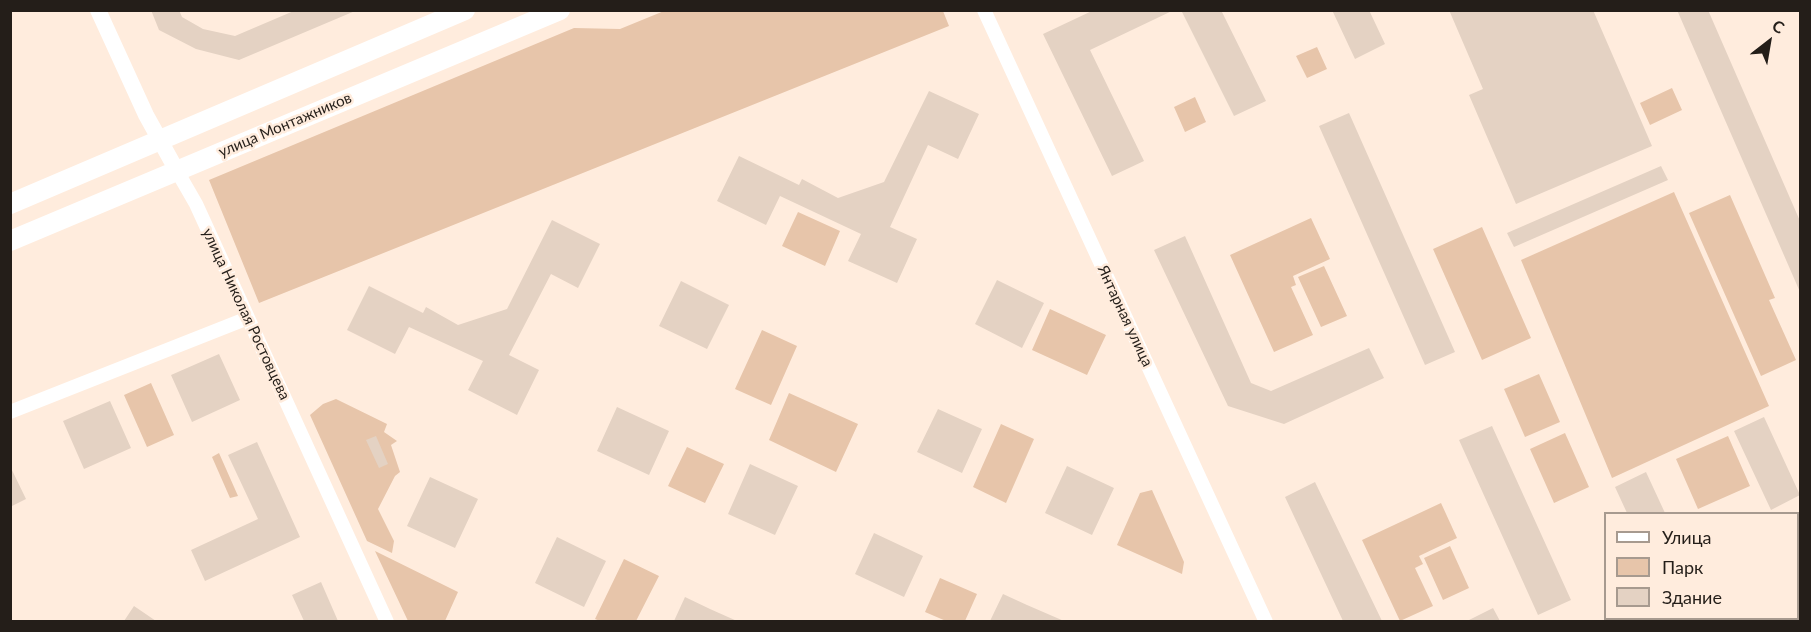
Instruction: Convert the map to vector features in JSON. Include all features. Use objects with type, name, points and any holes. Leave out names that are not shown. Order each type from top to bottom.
[{"type":"main road","points":[[10,204],[465,10]]},
{"type":"main road","name":"улица Монтажников","points":[[10,241],[560,10]]},
{"type":"street","name":"улица Николая Ростовцева","points":[[98,10],[160,140],[196,204],[387,621]]},
{"type":"street","name":"Янтарная улица","points":[[984,10],[1266,621]]},
{"type":"street","points":[[10,412],[248,318]]},
{"type":"green space","points":[[664,11],[943,11],[949,26],[259,303],[209,180],[574,28],[620,29]]},
{"type":"green space","points":[[1317,47],[1327,69],[1307,78],[1296,56]]},
{"type":"green space","points":[[1672,88],[1682,110],[1650,125],[1640,103]]},
{"type":"green space","points":[[1195,97],[1206,122],[1185,132],[1174,107]]},
{"type":"green space","points":[[1674,192],[1769,406],[1612,478],[1521,260]]},
{"type":"green space","points":[[1730,195],[1775,298],[1769,300],[1796,360],[1761,376],[1689,213]]},
{"type":"green space","points":[[798,212],[840,231],[825,266],[782,246]]},
{"type":"green space","points":[[1311,218],[1330,259],[1293,276],[1296,285],[1291,287],[1313,335],[1274,352],[1230,255]]},
{"type":"green space","points":[[1482,227],[1531,338],[1482,360],[1433,249]]},
{"type":"green space","points":[[1324,266],[1347,316],[1321,327],[1298,277]]},
{"type":"green space","points":[[1050,309],[1106,335],[1087,375],[1032,350]]},
{"type":"green space","points":[[762,330],[797,346],[771,405],[735,389]]},
{"type":"green space","points":[[1539,374],[1560,422],[1525,437],[1504,389]]},
{"type":"green space","points":[[151,383],[174,435],[147,447],[124,395]]},
{"type":"green space","points":[[789,393],[858,424],[836,472],[769,440]]},
{"type":"green space","points":[[336,399],[387,424],[384,432],[397,441],[391,445],[400,472],[395,476],[378,509],[394,541],[392,553],[367,541],[310,415],[323,404]]},
{"type":"green space","points":[[1001,424],[1034,439],[1006,503],[973,487]]},
{"type":"green space","points":[[1565,433],[1589,487],[1554,503],[1530,449]]},
{"type":"green space","points":[[1728,436],[1750,486],[1698,509],[1676,459]]},
{"type":"green space","points":[[687,447],[724,464],[705,503],[668,486]]},
{"type":"green space","points":[[219,453],[238,496],[230,498],[212,457]]},
{"type":"green space","points":[[1152,490],[1184,562],[1182,574],[1117,545],[1140,493]]},
{"type":"green space","points":[[1441,503],[1457,538],[1419,556],[1423,564],[1415,568],[1433,606],[1400,621],[1362,540]]},
{"type":"green space","points":[[1450,546],[1469,588],[1443,600],[1424,558]]},
{"type":"green space","points":[[375,551],[458,592],[445,621],[408,621]]},
{"type":"green space","points":[[624,559],[659,576],[636,621],[595,619]]},
{"type":"green space","points":[[940,578],[977,594],[965,621],[946,621],[925,612]]},
{"type":"building","points":[[151,10],[179,10],[182,17],[203,29],[235,36],[296,10],[355,11],[239,60],[196,49],[159,30]]},
{"type":"building","points":[[1094,10],[1174,10],[1090,50],[1144,161],[1112,176],[1043,34]]},
{"type":"building","points":[[1181,10],[1221,10],[1266,101],[1234,116]]},
{"type":"building","points":[[1332,10],[1369,10],[1385,44],[1355,59]]},
{"type":"building","points":[[1449,10],[1593,10],[1652,146],[1516,204],[1469,95],[1483,89]]},
{"type":"building","points":[[1677,10],[1708,10],[1800,221],[1800,292]]},
{"type":"building","points":[[929,91],[979,114],[958,159],[928,145],[890,227],[917,239],[897,283],[848,261],[861,234],[780,196],[766,225],[717,201],[739,156],[799,185],[802,179],[838,198],[884,182]]},
{"type":"building","points":[[1349,113],[1455,352],[1425,365],[1319,126]]},
{"type":"building","points":[[1661,166],[1668,180],[1514,247],[1507,233]]},
{"type":"building","points":[[552,220],[600,244],[578,288],[551,274],[509,355],[539,370],[517,415],[468,390],[483,361],[409,327],[395,354],[347,330],[369,286],[423,313],[426,307],[458,325],[507,309]]},
{"type":"building","points":[[1185,236],[1251,383],[1271,391],[1369,348],[1384,378],[1284,424],[1228,406],[1154,250]]},
{"type":"building","points":[[997,280],[1044,303],[1022,348],[975,324]]},
{"type":"building","points":[[681,281],[729,305],[707,349],[659,326]]},
{"type":"building","points":[[219,354],[240,400],[192,422],[171,375]]},
{"type":"building","points":[[110,401],[131,448],[84,469],[63,421]]},
{"type":"building","points":[[617,407],[669,431],[649,475],[597,451]]},
{"type":"building","points":[[938,409],[982,429],[962,473],[917,452]]},
{"type":"building","points":[[1764,417],[1800,495],[1771,510],[1734,431]]},
{"type":"building","points":[[1492,426],[1571,600],[1538,615],[1459,440]]},
{"type":"building","points":[[376,436],[388,464],[379,468],[366,440]]},
{"type":"building","points":[[257,442],[300,537],[205,581],[191,550],[258,519],[228,455]]},
{"type":"building","points":[[750,464],[798,486],[775,535],[728,514]]},
{"type":"building","points":[[10,466],[26,499],[10,507]]},
{"type":"building","points":[[1067,466],[1114,488],[1092,535],[1045,513]]},
{"type":"building","points":[[1646,472],[1665,512],[1627,512],[1615,487]]},
{"type":"building","points":[[430,477],[478,499],[455,548],[407,526]]},
{"type":"building","points":[[1315,482],[1382,621],[1343,621],[1285,497]]},
{"type":"building","points":[[874,533],[923,556],[904,597],[855,574]]},
{"type":"building","points":[[557,537],[606,561],[584,607],[535,583]]},
{"type":"building","points":[[321,582],[338,621],[304,621],[292,595]]},
{"type":"building","points":[[1003,594],[1027,605],[1064,621],[990,621]]},
{"type":"building","points":[[685,597],[710,609],[737,621],[674,621]]},
{"type":"building","points":[[134,606],[156,621],[124,621]]},
{"type":"building","points":[[1493,608],[1500,621],[1467,621]]}]
